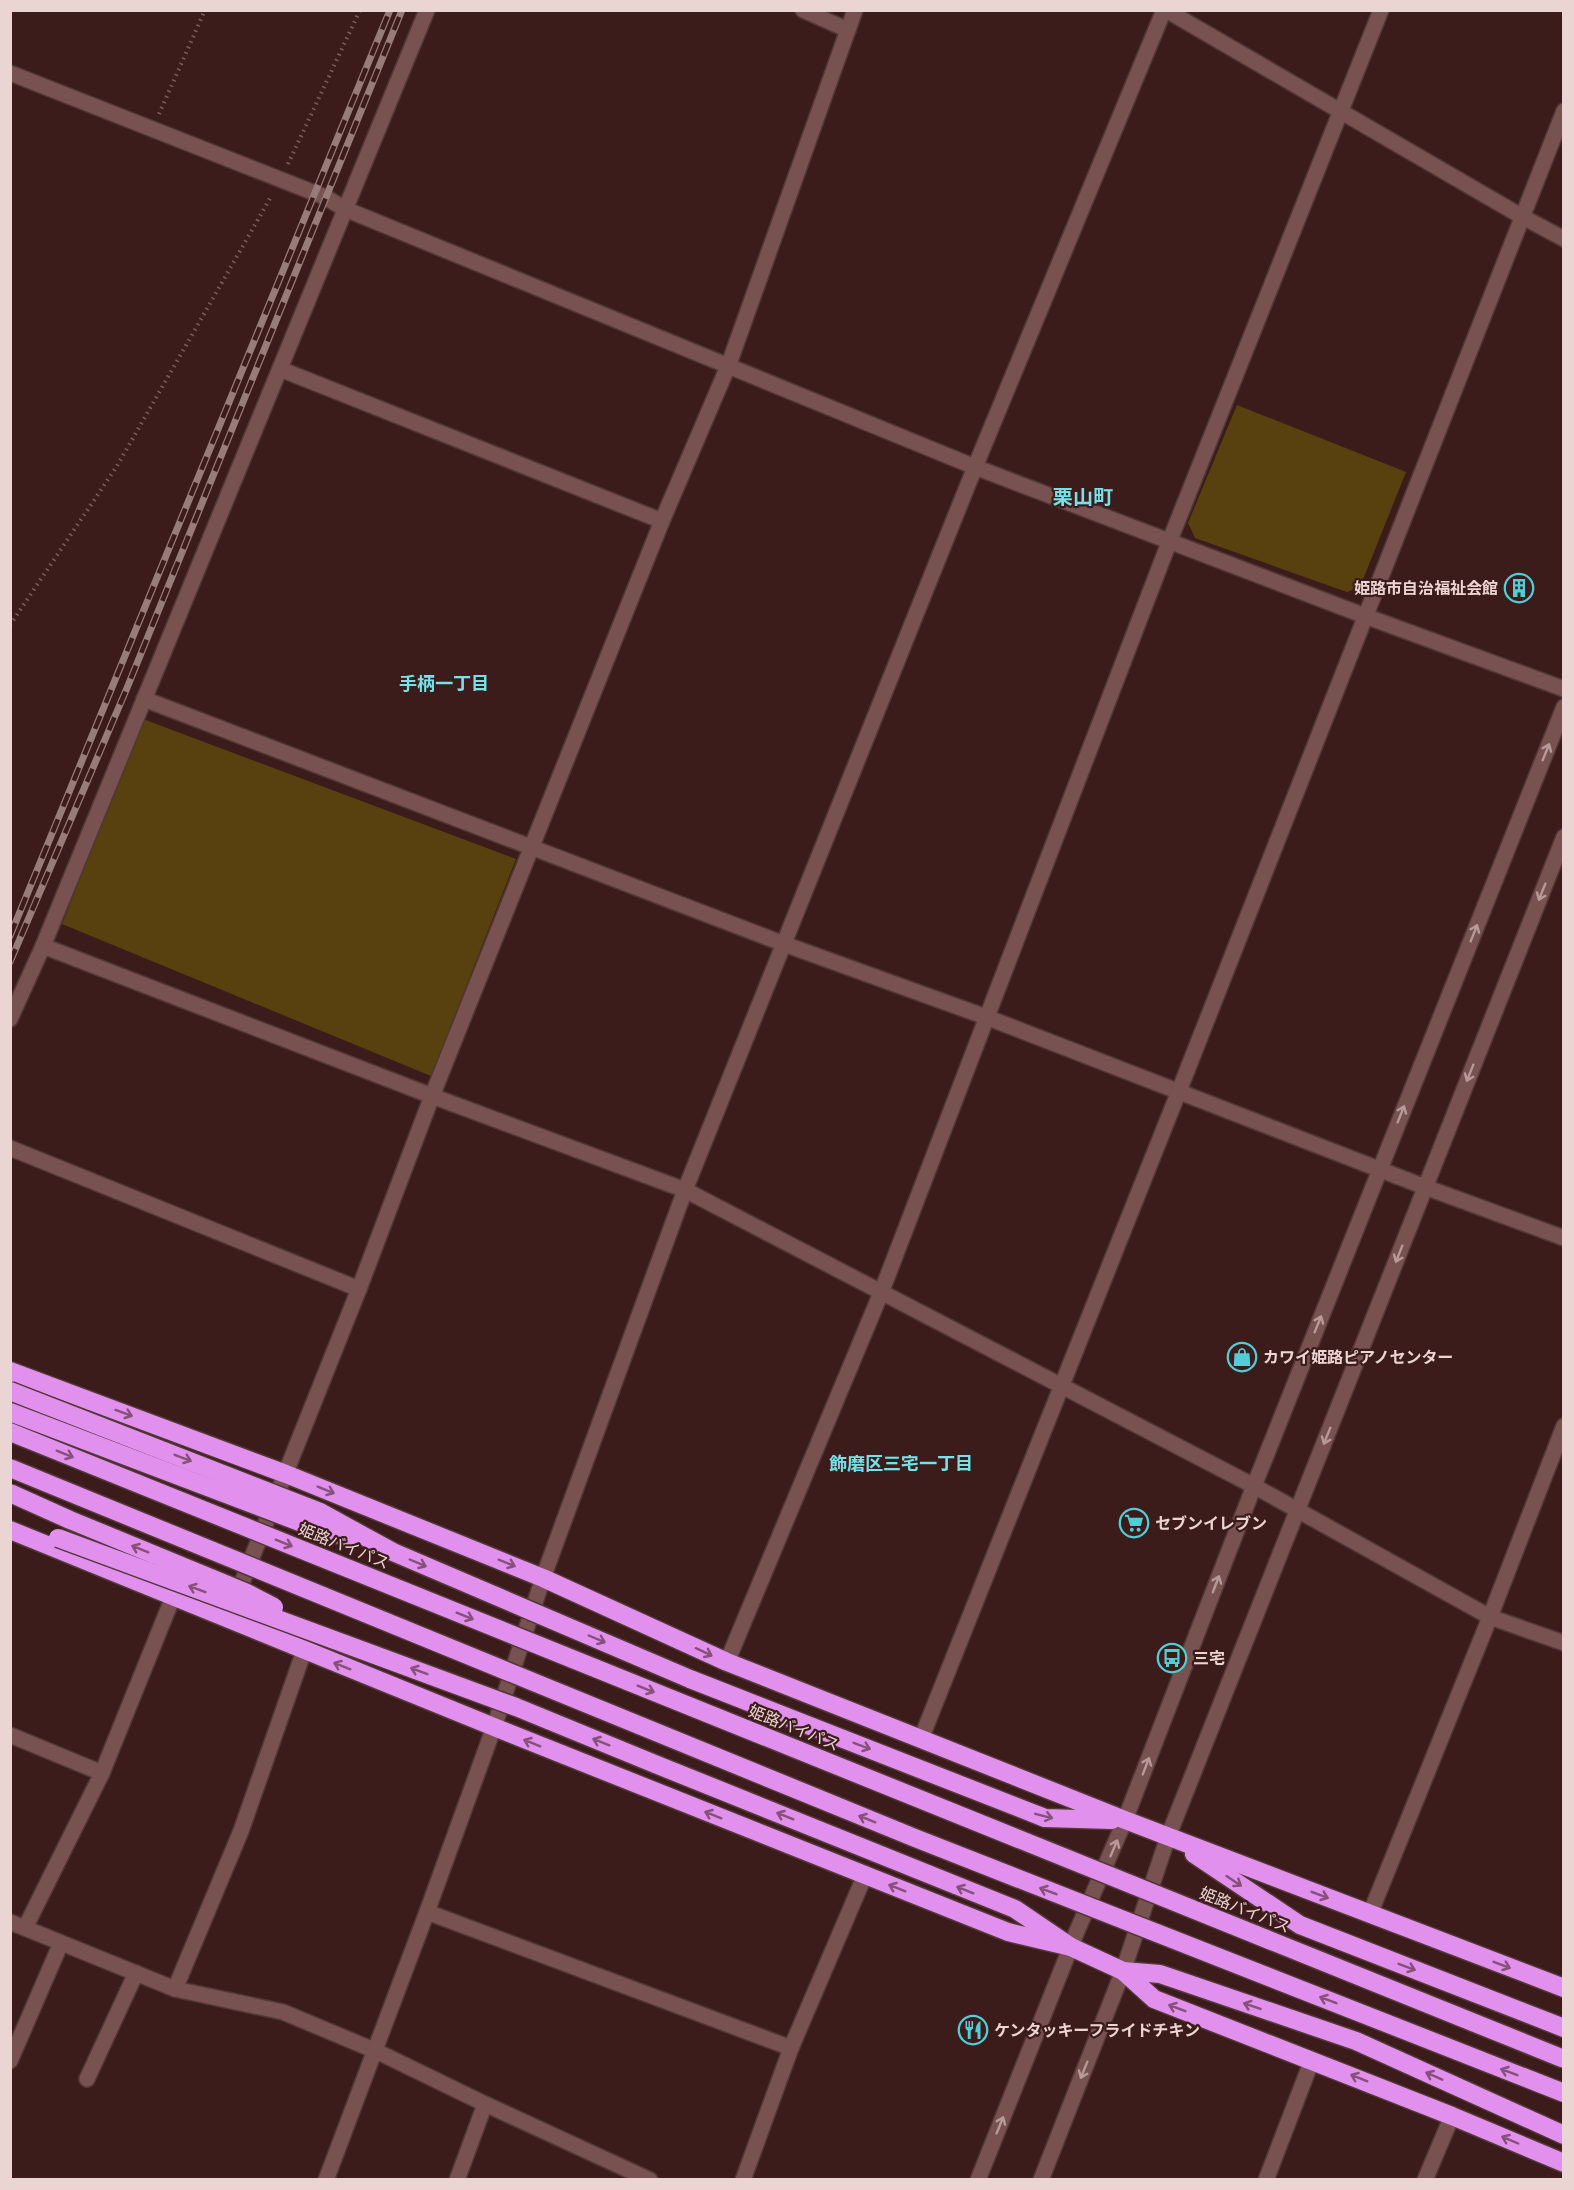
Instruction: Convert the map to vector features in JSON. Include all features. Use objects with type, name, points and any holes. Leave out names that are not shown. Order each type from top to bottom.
[{"type":"highway","points":[[10,1371],[286,1474],[543,1578],[727,1662],[1168,1837],[1563,1988]]},
{"type":"highway","points":[[10,1391],[320,1512],[393,1552],[690,1679],[1045,1818],[1125,1820]]},
{"type":"highway","points":[[10,1412],[310,1526],[393,1552]]},
{"type":"highway","name":"姫路バイパス","points":[[10,1432],[1563,2059]]},
{"type":"highway","points":[[10,1468],[893,1829],[1563,2093]]},
{"type":"highway","points":[[10,1493],[245,1592],[345,1644]]},
{"type":"highway","points":[[10,1518],[58,1538],[516,1707],[1014,1909],[1071,1947],[1123,1971],[1154,1999],[1452,2116],[1563,2163]]},
{"type":"highway","points":[[10,1530],[304,1651],[1008,1932],[1071,1947]]},
{"type":"highway","points":[[1168,1837],[1300,1925],[1563,2028]]},
{"type":"highway","points":[[1123,1971],[1160,1974],[1356,2041],[1563,2135]]},
{"type":"street","points":[[10,1019],[43,946],[427,10]]},
{"type":"street","points":[[803,10],[848,30]]},
{"type":"street","points":[[228,1620],[359,1289],[432,1096],[533,849],[662,521],[729,364],[855,10]]},
{"type":"street","points":[[326,2180],[428,1912],[494,1727],[543,1578],[685,1190],[975,467],[1165,10],[1563,239]]},
{"type":"street","points":[[727,1662],[881,1293],[1170,540],[1381,10]]},
{"type":"street","points":[[10,73],[325,197],[345,208],[975,467],[1563,689]]},
{"type":"street","points":[[921,1739],[1179,1091],[1563,111]]},
{"type":"street","points":[[280,369],[662,521]]},
{"type":"street","points":[[144,699],[533,849],[986,1017],[1563,1238]]},
{"type":"street","points":[[978,2180],[1071,1947],[1125,1820],[1254,1486],[1563,707]]},
{"type":"street","points":[[1041,2180],[1123,1971],[1168,1837],[1563,837]]},
{"type":"street","points":[[43,946],[432,1096],[685,1190],[1254,1486],[1490,1617],[1563,1643]]},
{"type":"street","points":[[10,1148],[359,1289]]},
{"type":"street","points":[[1370,1914],[1490,1617],[1563,1426]]},
{"type":"street","points":[[25,1928],[102,1773],[173,1597]]},
{"type":"street","points":[[174,1989],[241,1831],[304,1651]]},
{"type":"street","points":[[10,1736],[102,1773]]},
{"type":"street","points":[[743,2180],[791,2048],[865,1875]]},
{"type":"street","points":[[428,1912],[791,2048]]},
{"type":"street","points":[[10,1922],[174,1989],[283,2012],[376,2050],[485,2104],[650,2180]]},
{"type":"street","points":[[11,2059],[61,1943]]},
{"type":"street","points":[[87,2079],[136,1973]]},
{"type":"street","points":[[1266,2180],[1312,2060]]},
{"type":"street","points":[[457,2180],[485,2104]]},
{"type":"street","points":[[1425,2180],[1452,2116]]},
{"type":"path","points":[[153,128],[205,10]]},
{"type":"path","points":[[10,625],[117,466],[280,179],[360,10]]},
{"type":"shaded area","points":[[1237,405],[1406,472],[1360,587],[1347,592],[1195,538],[1188,523]]},
{"type":"shaded area","points":[[143,719],[516,859],[431,1076],[62,924]]},
{"type":"railway","points":[[10,936],[390,10]]},
{"type":"railway","points":[[10,962],[127,688],[402,10]]},
{"type":"place","name":"姫路市自治福祉会館","points":[[1519,588]]},
{"type":"place","name":"カワイ姫路ピアノセンター","points":[[1242,1357]]},
{"type":"place","name":"セブンイレブン","points":[[1134,1523]]},
{"type":"place","name":"三宅","points":[[1172,1658]]},
{"type":"place","name":"ケンタッキーフライドチキン","points":[[973,2030]]},
{"type":"district","name":"栗山町","points":[[1083,497]]},
{"type":"district","name":"手柄一丁目","points":[[444,684]]},
{"type":"district","name":"飾磨区三宅一丁目","points":[[901,1464]]}]
